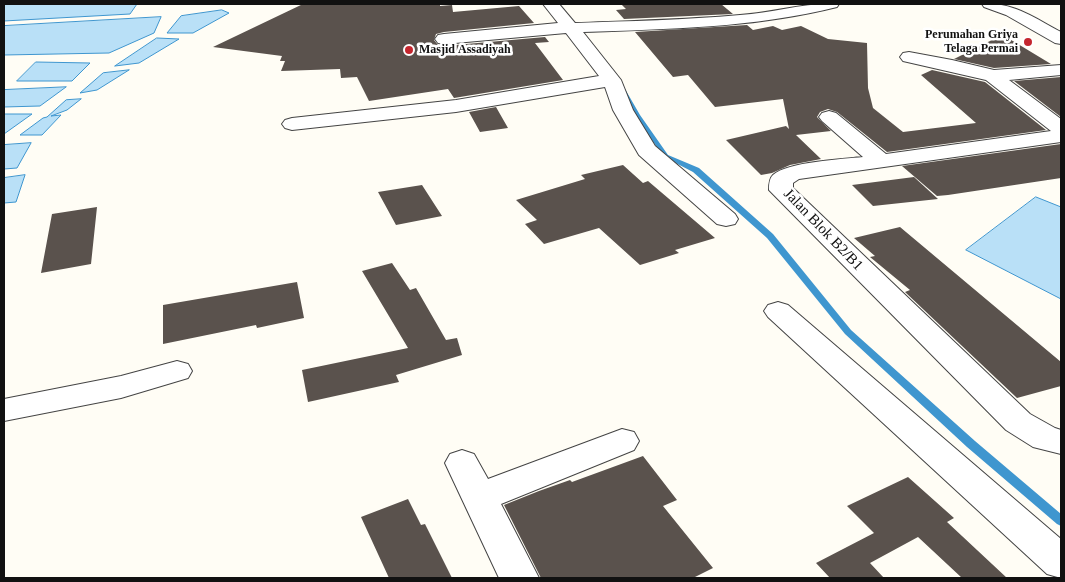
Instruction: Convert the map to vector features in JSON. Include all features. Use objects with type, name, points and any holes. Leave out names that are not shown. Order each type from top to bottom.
[{"type":"street","points":[[551,4],[579,27],[612,80],[623,110],[647,150],[726,219]]},
{"type":"street","points":[[444,38],[579,27],[749,20],[801,12],[831,4]]},
{"type":"street","points":[[990,4],[1007,8],[1061,39]]},
{"type":"street","points":[[430,26],[457,50]]},
{"type":"street","points":[[909,57],[952,65],[994,76],[1061,70]]},
{"type":"street","points":[[994,76],[995,79],[1061,129]]},
{"type":"street","points":[[292,124],[456,106],[612,80]]},
{"type":"street","points":[[829,117],[883,162]]},
{"type":"street","name":"Jalan Blok B2/B1","points":[[1061,136],[793,173],[781,180],[781,190],[1018,422],[1045,438],[1061,442]]},
{"type":"street","points":[[778,311],[1061,562]]},
{"type":"street","points":[[4,410],[121,387],[177,371]]},
{"type":"street","points":[[480,497],[622,441]]},
{"type":"street","points":[[462,463],[519,578]]},
{"type":"water","points":[[4,4],[137,4],[130,14],[4,21]]},
{"type":"water","points":[[222,10],[229,13],[193,33],[167,33],[181,16]]},
{"type":"water","points":[[161,17],[154,33],[109,53],[4,55],[4,26]]},
{"type":"water","points":[[157,38],[179,39],[139,63],[115,66]]},
{"type":"water","points":[[36,62],[90,63],[72,81],[17,81]]},
{"type":"water","points":[[129,70],[97,90],[80,93],[103,73]]},
{"type":"water","points":[[66,87],[40,106],[4,107],[4,90]]},
{"type":"water","points":[[81,99],[67,110],[51,116],[61,115],[42,135],[20,135],[47,117],[66,100]]},
{"type":"water","points":[[4,114],[32,114],[4,134]]},
{"type":"water","points":[[31,143],[17,168],[4,169],[4,145]]},
{"type":"water","points":[[25,175],[16,202],[4,203],[4,178]]},
{"type":"water","points":[[1036,197],[1061,207],[1061,299],[966,250]]},
{"type":"building","points":[[303,4],[440,4],[440,6],[452,5],[453,12],[519,6],[534,23],[444,32],[436,34],[434,40],[438,45],[444,46],[545,37],[549,42],[535,43],[563,80],[454,98],[448,89],[369,101],[357,77],[341,78],[340,69],[281,71],[285,61],[280,61],[282,56],[213,47]]},
{"type":"building","points":[[621,4],[721,4],[733,14],[624,19],[616,10],[626,9]]},
{"type":"building","points":[[747,25],[753,30],[773,26],[782,30],[801,26],[828,39],[867,43],[868,88],[873,108],[903,132],[976,123],[921,75],[932,70],[985,82],[1046,130],[887,152],[837,112],[828,109],[820,112],[817,117],[831,131],[796,135],[821,159],[790,165],[772,173],[761,175],[726,140],[786,126],[789,129],[783,99],[715,107],[688,75],[673,77],[635,32]]},
{"type":"building","points":[[1008,38],[1051,64],[994,68],[954,59],[994,39]]},
{"type":"building","points":[[1061,77],[1061,117],[1014,81]]},
{"type":"building","points":[[496,107],[508,128],[480,132],[469,112]]},
{"type":"building","points":[[1061,144],[1061,178],[948,195],[937,196],[902,166]]},
{"type":"building","points":[[623,165],[643,183],[648,181],[715,238],[675,250],[679,253],[640,265],[599,228],[544,244],[525,224],[537,220],[516,200],[585,179],[581,175]]},
{"type":"building","points":[[914,177],[938,199],[873,206],[852,185]]},
{"type":"building","points":[[422,185],[442,216],[396,225],[378,192]]},
{"type":"building","points":[[97,207],[91,264],[41,273],[52,214]]},
{"type":"building","points":[[900,227],[1061,362],[1061,386],[1017,398],[905,292],[910,290],[870,257],[875,256],[854,238]]},
{"type":"building","points":[[392,263],[410,290],[416,288],[446,340],[457,338],[462,355],[396,375],[399,382],[308,402],[302,370],[408,348],[362,271]]},
{"type":"building","points":[[297,282],[304,318],[257,328],[256,325],[163,344],[163,305]]},
{"type":"building","points":[[643,456],[677,500],[663,506],[713,568],[693,578],[541,578],[504,505],[570,480],[572,482]]},
{"type":"building","points":[[908,477],[954,518],[947,522],[1007,578],[962,578],[918,537],[870,563],[884,578],[830,578],[816,563],[874,533],[847,506]]},
{"type":"building","points":[[408,499],[421,525],[425,524],[452,578],[389,578],[361,517]]},
{"type":"waterway","points":[[623,90],[637,115],[666,156],[696,170],[770,236],[848,332],[971,444],[1061,521]]},
{"type":"place","name":"Perumahan Griya Telaga Permai","points":[[1028,42]]},
{"type":"place","name":"Masjid Assadiyah","points":[[409,50]]}]
